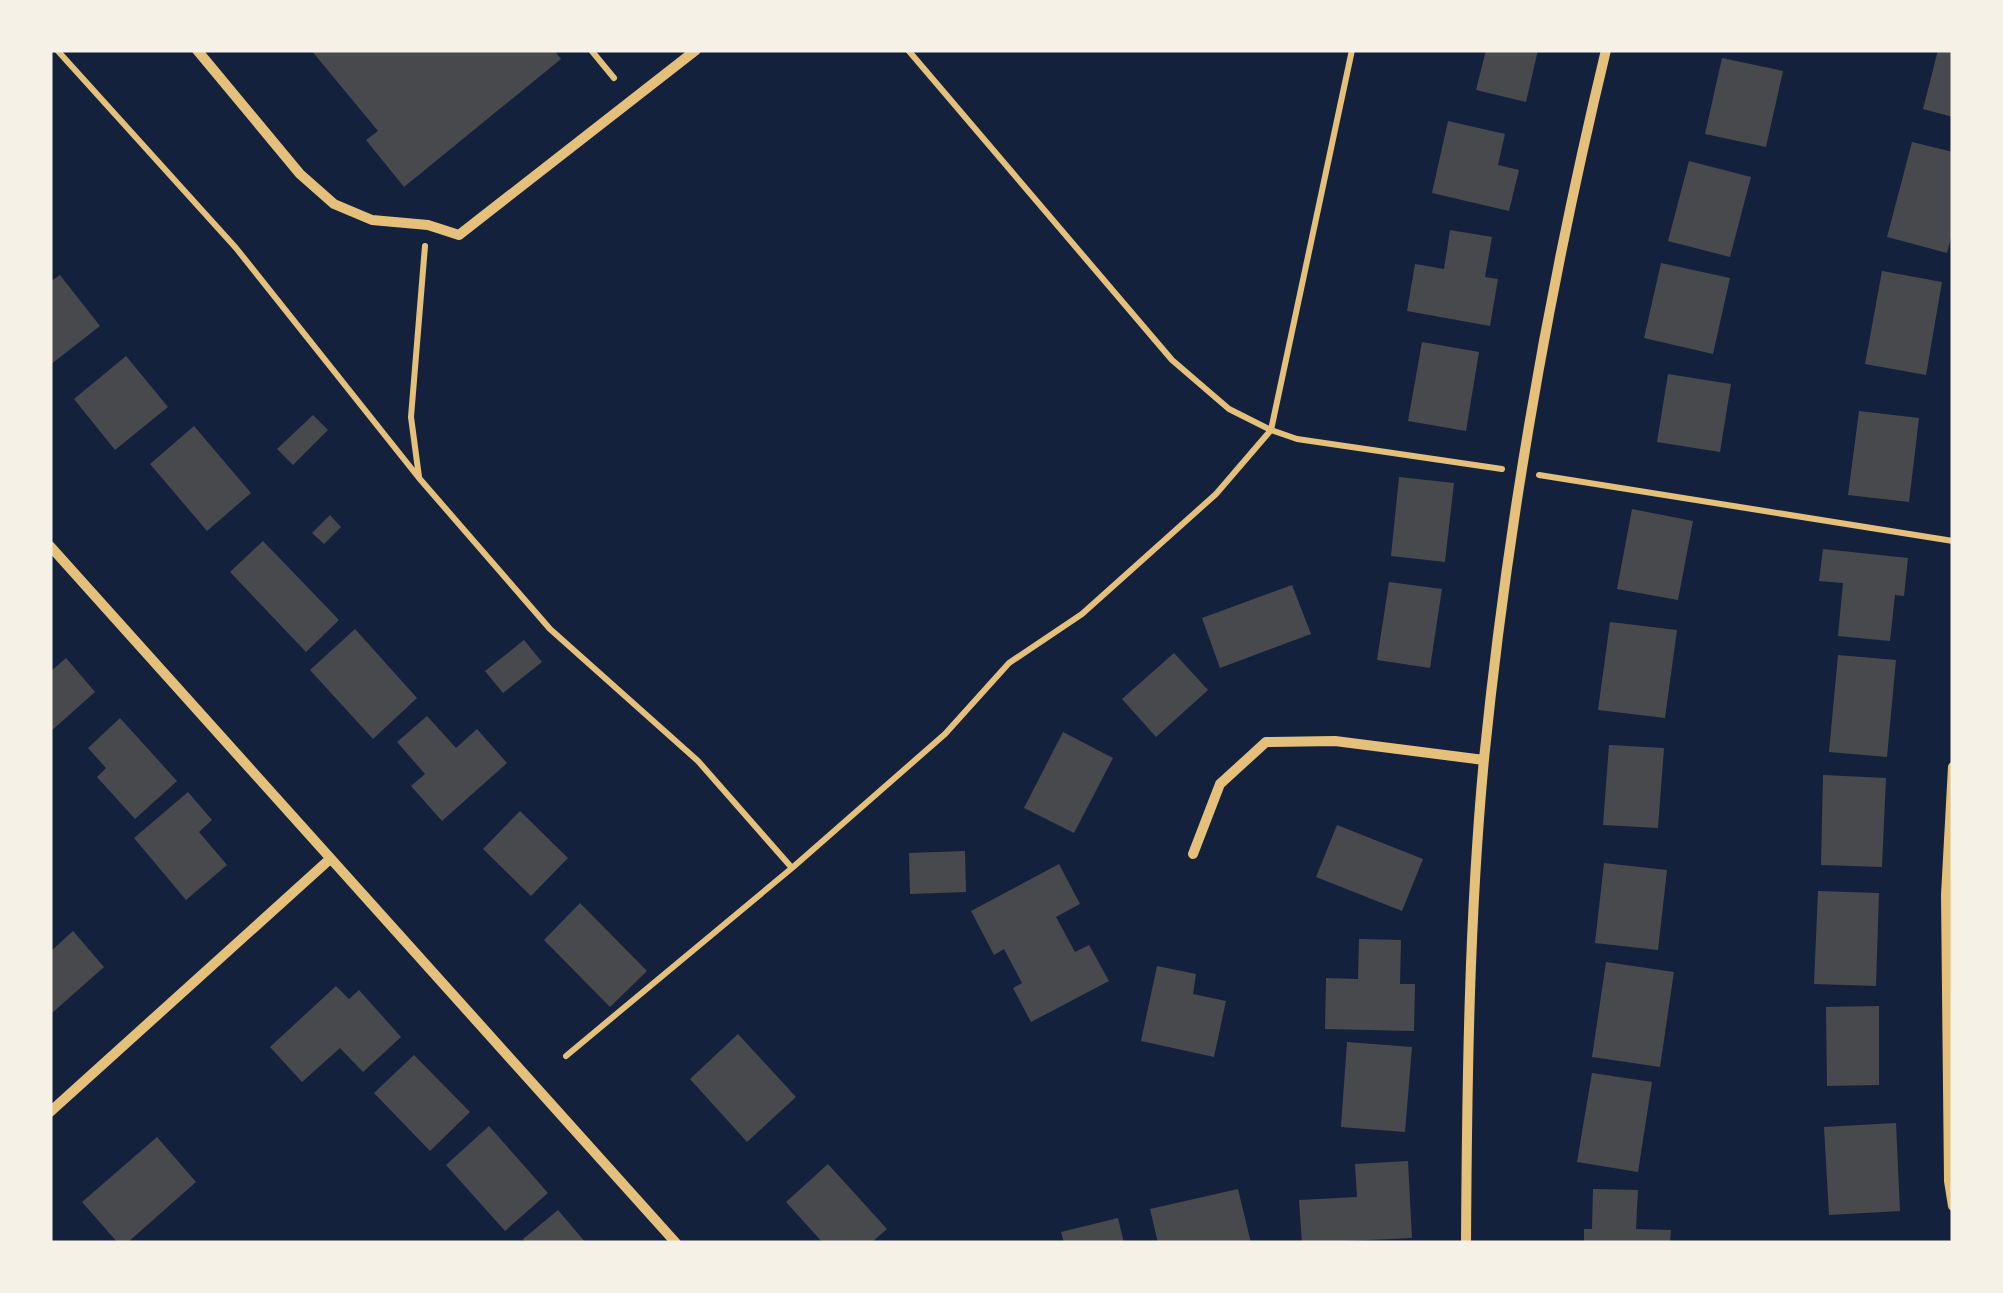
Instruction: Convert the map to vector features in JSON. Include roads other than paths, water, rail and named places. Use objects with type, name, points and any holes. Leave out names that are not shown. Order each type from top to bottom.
[{"type":"street","points":[[196,50],[300,174],[334,204],[372,220],[428,225],[459,235],[696,50]]},
{"type":"street","points":[[1466,1243],[1467,1045],[1484,760],[1523,472],[1570,203],[1606,50]]},
{"type":"street","points":[[50,546],[676,1243]]},
{"type":"street","points":[[1193,854],[1220,784],[1266,742],[1335,742],[1484,760]]},
{"type":"street","points":[[1953,767],[1946,914],[1949,1181],[1953,1206]]},
{"type":"street","points":[[50,1112],[330,859]]}]
